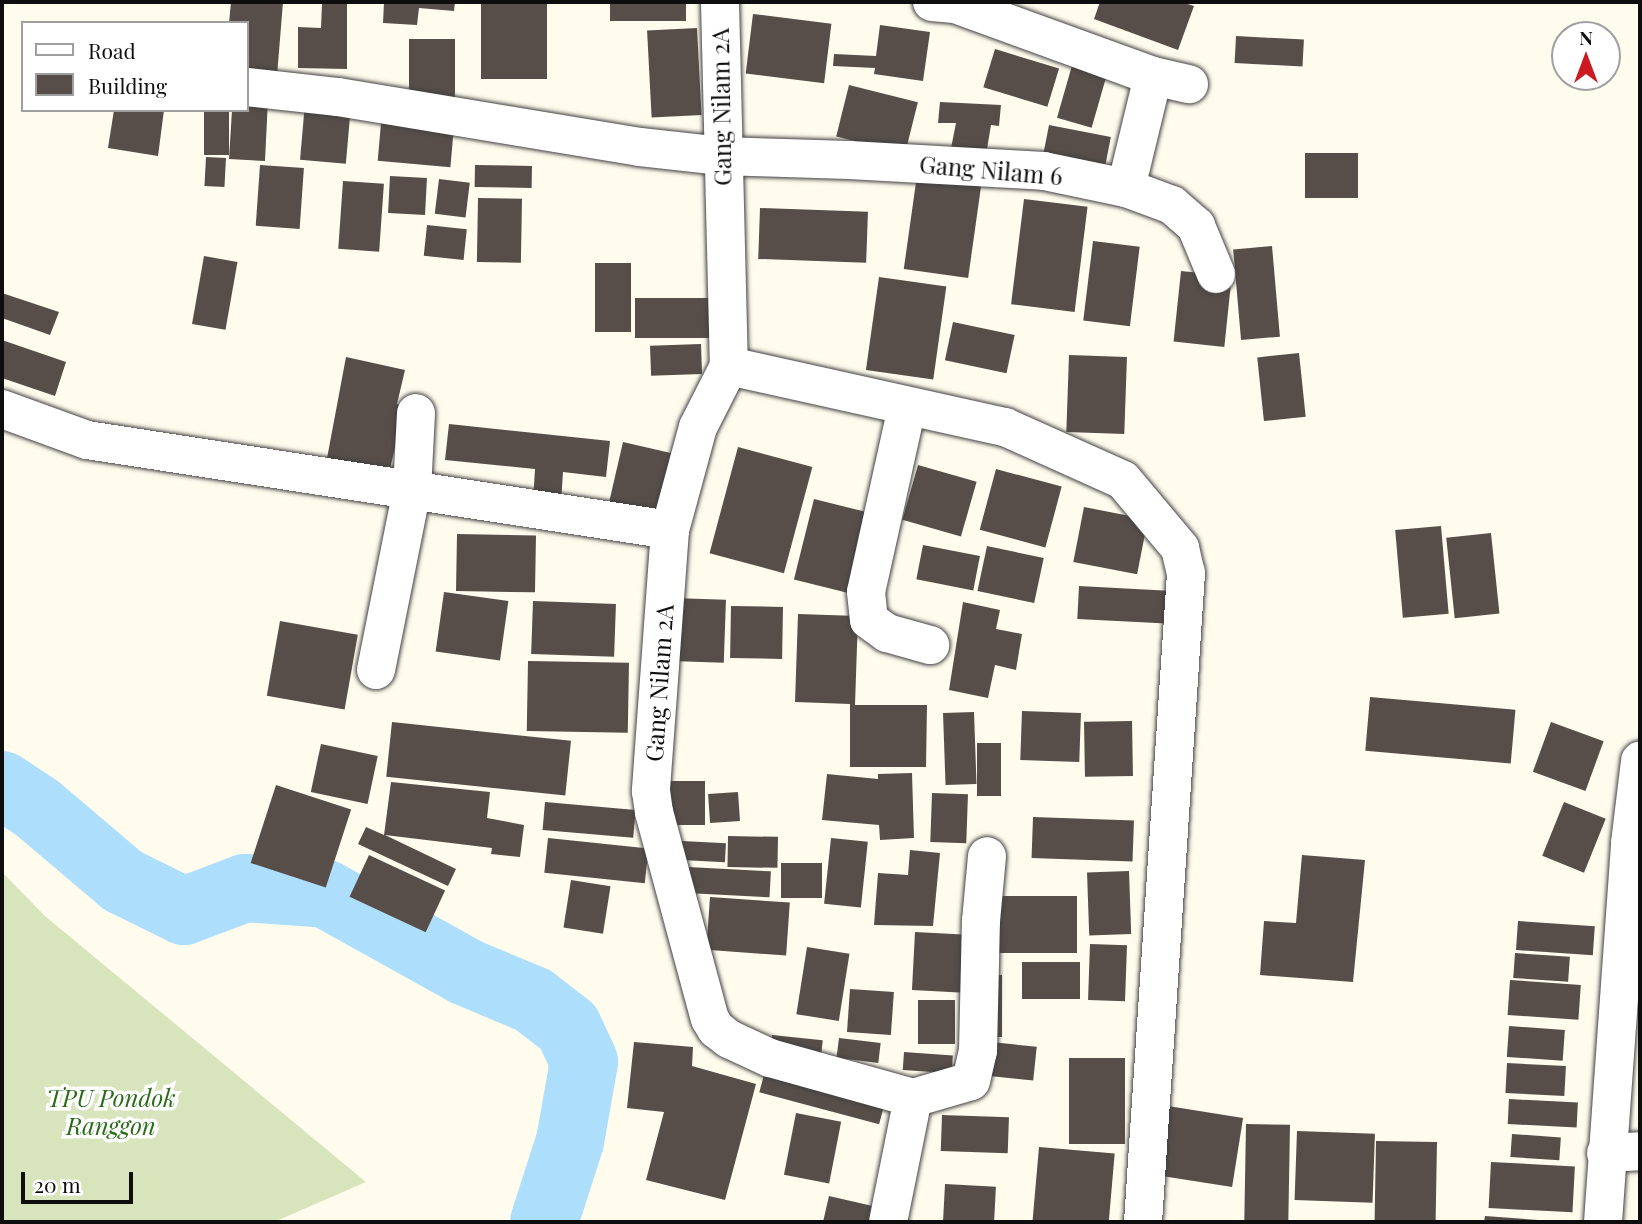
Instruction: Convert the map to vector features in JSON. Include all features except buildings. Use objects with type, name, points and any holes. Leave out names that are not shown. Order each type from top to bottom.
[{"type":"street","name":"Gang Nilam 2A","points":[[720,2],[729,366],[698,427],[670,530],[651,791],[658,837],[710,1019],[729,1039],[770,1058],[913,1098]]},
{"type":"street","points":[[947,3],[1153,76],[1189,84]]},
{"type":"street","points":[[1126,188],[1153,76]]},
{"type":"street","name":"Gang Nilam 6","points":[[248,87],[338,97],[640,146],[722,156],[849,160],[1044,172],[1126,188],[1172,205],[1196,226],[1216,274]]},
{"type":"street","points":[[729,366],[1005,427],[1124,480],[1180,548],[1186,573],[1143,1222]]},
{"type":"street","points":[[906,407],[866,592],[869,621],[887,633],[930,645]]},
{"type":"street","points":[[2,409],[87,440],[670,530]]},
{"type":"street","points":[[376,670],[412,490],[416,413]]},
{"type":"street","points":[[1603,1222],[1623,1152],[1630,843],[1640,761]]},
{"type":"street","points":[[888,1222],[913,1098],[971,1081],[978,1051],[981,921],[987,856]]},
{"type":"green space","name":"TPU Pondok Ranggon","points":[[2,872],[45,916],[366,1182],[274,1222],[2,1222]]},
{"type":"waterway","points":[[2,785],[37,808],[123,881],[184,911],[245,888],[326,894],[466,972],[533,1000],[568,1027],[584,1062],[570,1141],[544,1222]]}]
